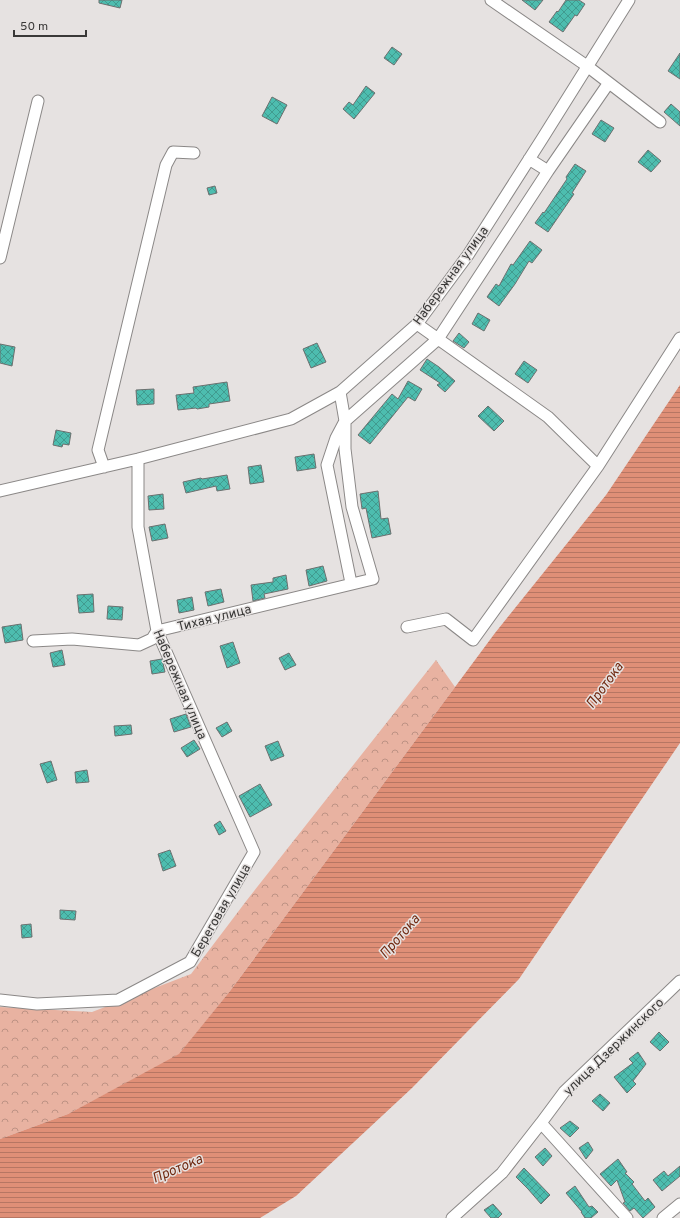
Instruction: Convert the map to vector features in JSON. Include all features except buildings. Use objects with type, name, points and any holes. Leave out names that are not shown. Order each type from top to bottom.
[{"type":"street","points":[[491,0],[587,66],[608,84],[660,122]]},
{"type":"street","name":"Набережная улица","points":[[0,491],[138,459],[291,419],[340,392],[417,324],[468,255],[629,0]]},
{"type":"street","points":[[351,584],[327,465],[336,438],[345,421],[438,339],[548,171],[608,84]]},
{"type":"street","points":[[0,258],[38,101]]},
{"type":"street","points":[[104,467],[98,450],[166,165],[173,152],[194,153]]},
{"type":"street","points":[[529,159],[548,171]]},
{"type":"street","points":[[417,324],[548,417],[598,466]]},
{"type":"street","points":[[407,627],[446,619],[473,640],[598,466],[680,338]]},
{"type":"street","points":[[340,392],[345,421]]},
{"type":"street","name":"Тихая улица","points":[[33,640],[72,639],[139,645],[152,639],[157,631],[373,579],[352,507],[345,449],[345,421]]},
{"type":"street","name":"Набережная улица","points":[[138,459],[138,527],[157,631],[254,852]]},
{"type":"street","name":"Береговая улица","points":[[0,1000],[37,1004],[118,1000],[190,962],[254,852]]},
{"type":"street","name":"улица Дзержинского","points":[[452,1218],[502,1173],[564,1092],[680,982]]},
{"type":"street","points":[[541,1123],[627,1218]]},
{"type":"street","points":[[663,1218],[680,1204]]},
{"type":"green space","points":[[436,660],[455,687],[230,991],[179,1055],[68,1114],[0,1139],[0,1007],[92,1012],[191,974],[247,900]]},
{"type":"water","name":"Протока","points":[[680,385],[680,743],[519,979],[412,1088],[296,1196],[260,1218],[0,1218],[0,1139],[68,1114],[179,1054],[230,991],[495,633],[606,495]]}]
